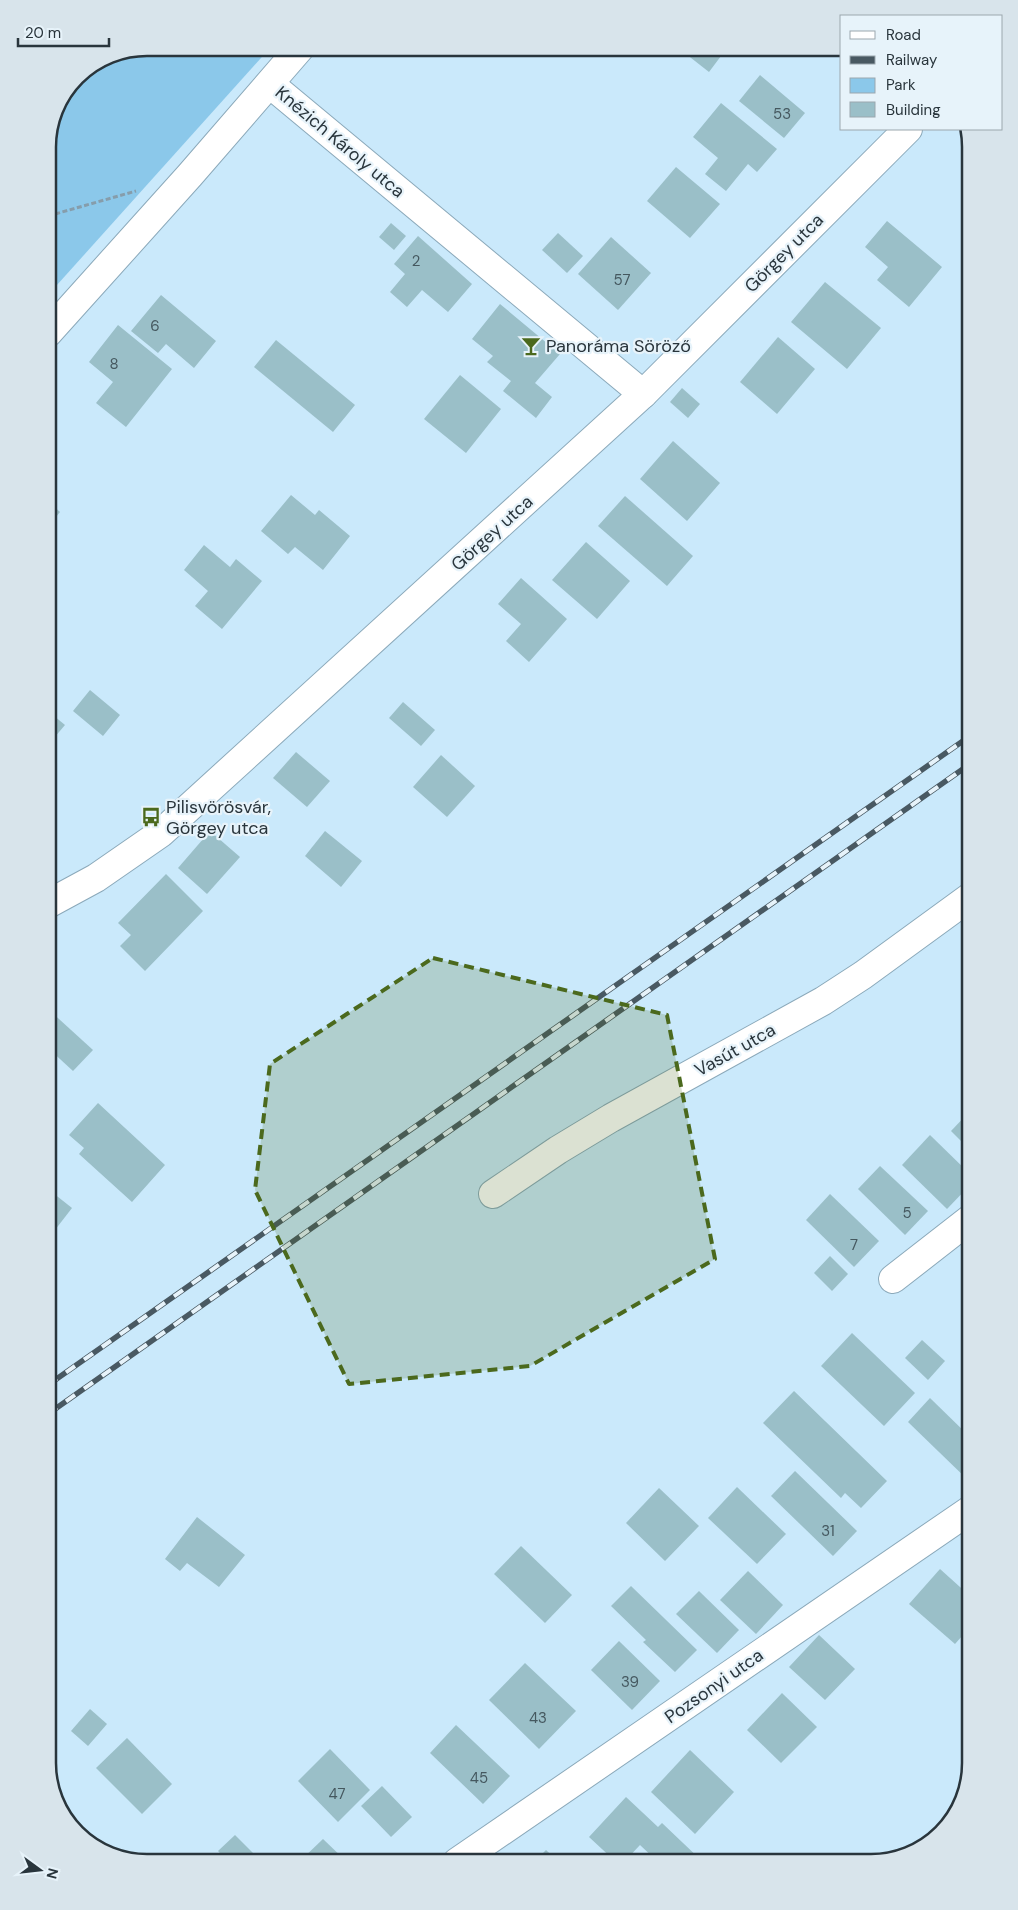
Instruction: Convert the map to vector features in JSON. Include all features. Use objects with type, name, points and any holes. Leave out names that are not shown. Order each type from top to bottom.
[{"type":"street","points":[[270,84],[293,56]]},
{"type":"street","name":"Knézich Károly utca","points":[[56,324],[270,84],[643,394]]},
{"type":"street","name":"Görgey utca","points":[[56,900],[96,878],[161,833],[643,394],[907,130]]},
{"type":"street","name":"Vasút utca","points":[[493,1194],[558,1150],[611,1118],[823,1001],[863,976],[962,904]]},
{"type":"street","points":[[893,1279],[962,1231]]},
{"type":"street","name":"Pozsonyi utca","points":[[469,1854],[962,1515]]},
{"type":"path","points":[[56,214],[142,189]]},
{"type":"highlighted area","points":[[433,958],[667,1015],[715,1259],[530,1366],[349,1384],[255,1190],[270,1064]]},
{"type":"green space","points":[[141,56],[263,56],[56,286],[56,141],[63,112],[79,87],[102,68],[129,58]]},
{"type":"building","points":[[689,56],[721,56],[709,72]]},
{"type":"building","points":[[760,75],[805,113],[784,138],[739,101]]},
{"type":"building","points":[[721,103],[777,149],[757,172],[748,164],[726,191],[705,174],[718,158],[693,137]]},
{"type":"building","points":[[676,167],[720,204],[690,238],[647,201]]},
{"type":"building","points":[[887,221],[942,267],[909,307],[877,280],[888,267],[865,247]]},
{"type":"building","points":[[391,223],[406,236],[394,250],[379,237]]},
{"type":"building","points":[[558,233],[583,256],[567,273],[542,250]]},
{"type":"building","points":[[418,236],[472,284],[448,312],[422,290],[407,307],[390,292],[405,274],[394,264]]},
{"type":"building","points":[[611,237],[651,273],[618,310],[578,274]]},
{"type":"building","points":[[825,282],[881,328],[847,369],[791,322]]},
{"type":"building","points":[[161,295],[216,341],[194,368],[166,344],[158,353],[131,331]]},
{"type":"building","points":[[500,304],[560,354],[535,383],[552,397],[536,418],[503,391],[511,381],[487,362],[493,356],[472,339]]},
{"type":"building","points":[[118,325],[172,369],[126,427],[96,403],[113,382],[89,362]]},
{"type":"building","points":[[778,337],[815,369],[777,414],[740,382]]},
{"type":"building","points":[[276,340],[355,405],[333,432],[254,367]]},
{"type":"building","points":[[460,375],[501,409],[466,453],[424,419]]},
{"type":"building","points":[[682,388],[700,404],[688,418],[670,402]]},
{"type":"building","points":[[673,441],[720,483],[687,521],[640,479]]},
{"type":"building","points":[[291,495],[315,515],[319,510],[350,536],[323,570],[295,547],[288,554],[261,531]]},
{"type":"building","points":[[625,496],[693,556],[667,586],[598,526]]},
{"type":"building","points":[[56,508],[60,512],[56,517]]},
{"type":"building","points":[[586,542],[630,581],[597,619],[552,580]]},
{"type":"building","points":[[204,545],[230,567],[236,559],[262,581],[222,629],[195,606],[208,591],[184,570]]},
{"type":"building","points":[[521,578],[567,619],[529,662],[506,641],[521,624],[498,604]]},
{"type":"building","points":[[90,690],[120,715],[103,736],[73,711]]},
{"type":"building","points":[[403,702],[435,730],[421,746],[389,718]]},
{"type":"building","points":[[56,718],[65,725],[56,736]]},
{"type":"building","points":[[296,752],[330,781],[307,807],[273,778]]},
{"type":"building","points":[[441,755],[475,786],[447,817],[413,787]]},
{"type":"building","points":[[210,831],[240,857],[207,894],[178,868]]},
{"type":"building","points":[[325,831],[362,861],[341,887],[305,856]]},
{"type":"building","points":[[166,874],[203,911],[145,971],[120,946],[131,935],[118,923]]},
{"type":"building","points":[[56,1016],[93,1050],[73,1071],[56,1055]]},
{"type":"building","points":[[98,1103],[165,1165],[132,1202],[79,1154],[84,1148],[69,1135]]},
{"type":"building","points":[[962,1119],[962,1142],[951,1131]]},
{"type":"building","points":[[930,1135],[962,1166],[962,1193],[947,1209],[902,1165]]},
{"type":"building","points":[[880,1166],[928,1211],[905,1235],[858,1189]]},
{"type":"building","points":[[830,1194],[879,1241],[854,1267],[806,1220]]},
{"type":"building","points":[[56,1195],[72,1208],[56,1229]]},
{"type":"building","points":[[830,1256],[848,1274],[832,1291],[814,1273]]},
{"type":"building","points":[[852,1333],[915,1393],[884,1426],[821,1366]]},
{"type":"building","points":[[922,1340],[945,1361],[928,1380],[905,1358]]},
{"type":"building","points":[[794,1391],[887,1481],[861,1508],[845,1493],[841,1498],[763,1423]]},
{"type":"building","points":[[930,1398],[962,1429],[962,1474],[908,1422]]},
{"type":"building","points":[[795,1471],[857,1531],[833,1556],[771,1496]]},
{"type":"building","points":[[737,1487],[786,1534],[757,1564],[708,1518]]},
{"type":"building","points":[[659,1488],[699,1526],[665,1561],[626,1523]]},
{"type":"building","points":[[197,1517],[245,1555],[219,1587],[187,1563],[180,1571],[165,1559]]},
{"type":"building","points":[[521,1546],[572,1595],[545,1623],[494,1574]]},
{"type":"building","points":[[940,1569],[962,1589],[962,1636],[955,1644],[909,1604]]},
{"type":"building","points":[[748,1571],[783,1605],[756,1634],[720,1600]]},
{"type":"building","points":[[631,1586],[697,1650],[675,1672],[643,1642],[646,1640],[611,1606]]},
{"type":"building","points":[[699,1591],[739,1630],[717,1653],[676,1614]]},
{"type":"building","points":[[819,1635],[855,1669],[825,1700],[789,1667]]},
{"type":"building","points":[[619,1641],[660,1681],[632,1710],[591,1670]]},
{"type":"building","points":[[525,1663],[576,1711],[539,1749],[489,1700]]},
{"type":"building","points":[[782,1693],[817,1727],[781,1763],[747,1730]]},
{"type":"building","points":[[90,1709],[107,1724],[88,1746],[71,1731]]},
{"type":"building","points":[[456,1725],[510,1776],[483,1804],[430,1753]]},
{"type":"building","points":[[127,1738],[172,1784],[142,1814],[96,1768]]},
{"type":"building","points":[[330,1749],[370,1790],[338,1822],[298,1781]]},
{"type":"building","points":[[690,1750],[734,1792],[695,1834],[651,1792]]},
{"type":"building","points":[[382,1786],[412,1817],[391,1837],[361,1806]]},
{"type":"building","points":[[626,1797],[658,1827],[662,1823],[695,1854],[650,1854],[640,1845],[632,1854],[607,1854],[589,1837]]},
{"type":"building","points":[[235,1835],[254,1854],[221,1854],[218,1851]]},
{"type":"building","points":[[323,1839],[339,1854],[307,1854]]},
{"type":"building","points":[[546,1850],[550,1854],[542,1854]]},
{"type":"railway","points":[[56,1379],[962,742]]},
{"type":"railway","points":[[56,1408],[962,770]]},
{"type":"place","name":"Panoráma Söröző","points":[[531,346]]},
{"type":"place","name":"Pilisvörösvár, Görgey utca","points":[[151,817]]}]
